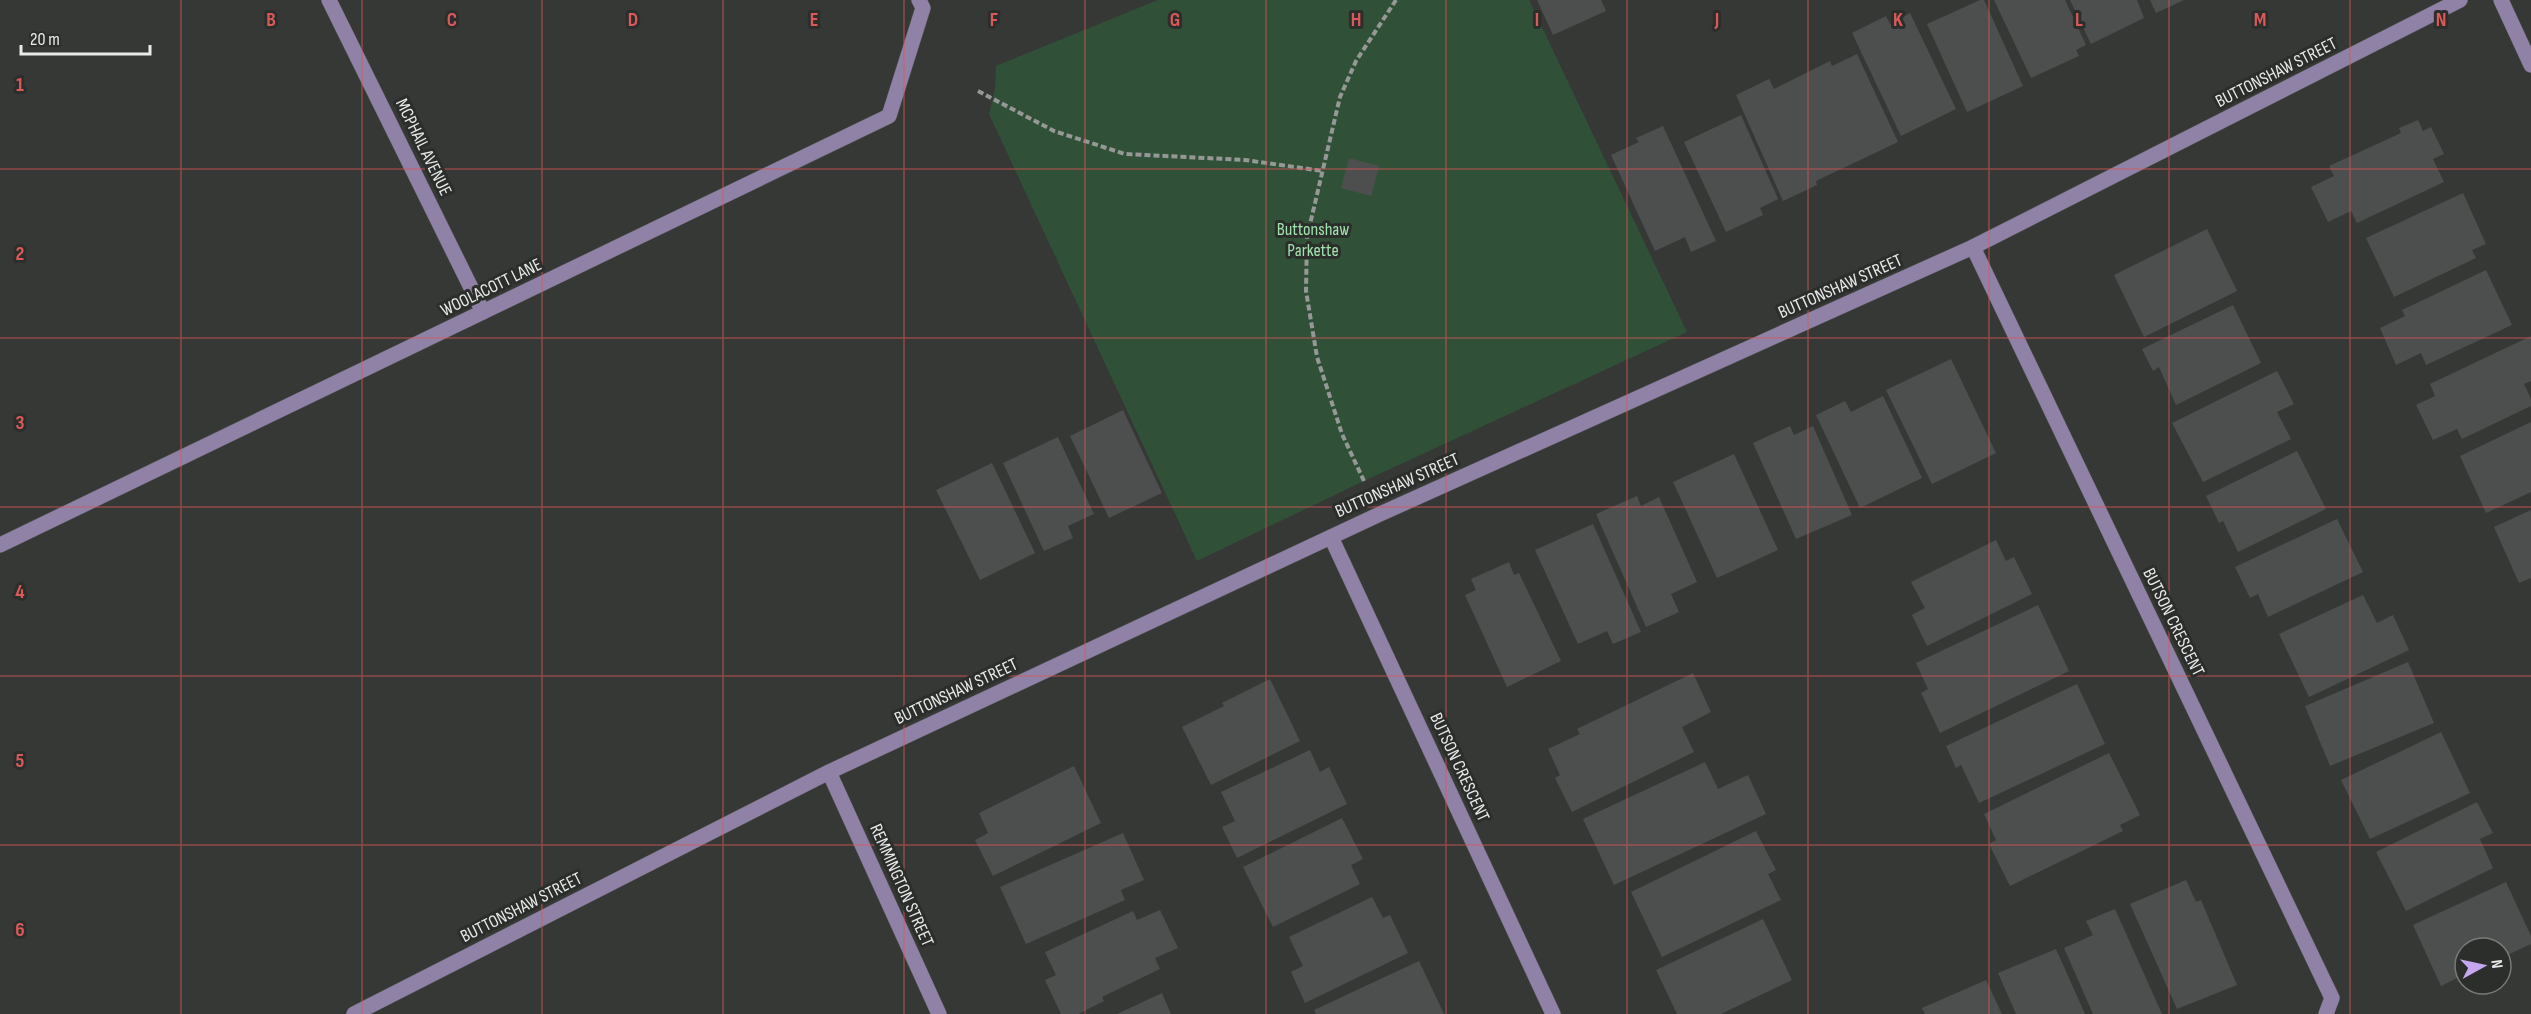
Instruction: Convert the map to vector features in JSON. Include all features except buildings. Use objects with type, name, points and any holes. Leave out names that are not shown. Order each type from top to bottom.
[{"type":"street","name":"MCPHAIL AVENUE","points":[[329,0],[483,312]]},
{"type":"street","name":"WOOLACOTT LANE","points":[[0,545],[889,116],[923,8],[920,0]]},
{"type":"street","name":"BUTTONSHAW STREET","points":[[354,1014],[829,772],[1331,537],[1973,248],[2460,0]]},
{"type":"street","points":[[2501,0],[2531,65]]},
{"type":"street","name":"BUTSON CRESCENT","points":[[1973,248],[2332,998],[2326,1014]]},
{"type":"street","name":"BUTSON CRESCENT","points":[[1331,537],[1554,1014]]},
{"type":"street","name":"REMMINGTON STREET","points":[[829,772],[939,1014]]},
{"type":"path","points":[[1364,481],[1342,434],[1317,357],[1306,291],[1307,237],[1340,97],[1356,61],[1396,0]]},
{"type":"path","points":[[978,91],[1053,131],[1125,154],[1245,160],[1323,171]]},
{"type":"green space","name":"Buttonshaw Parkette","points":[[1158,0],[1529,0],[1687,332],[1197,561],[989,114],[995,89],[996,66]]}]
